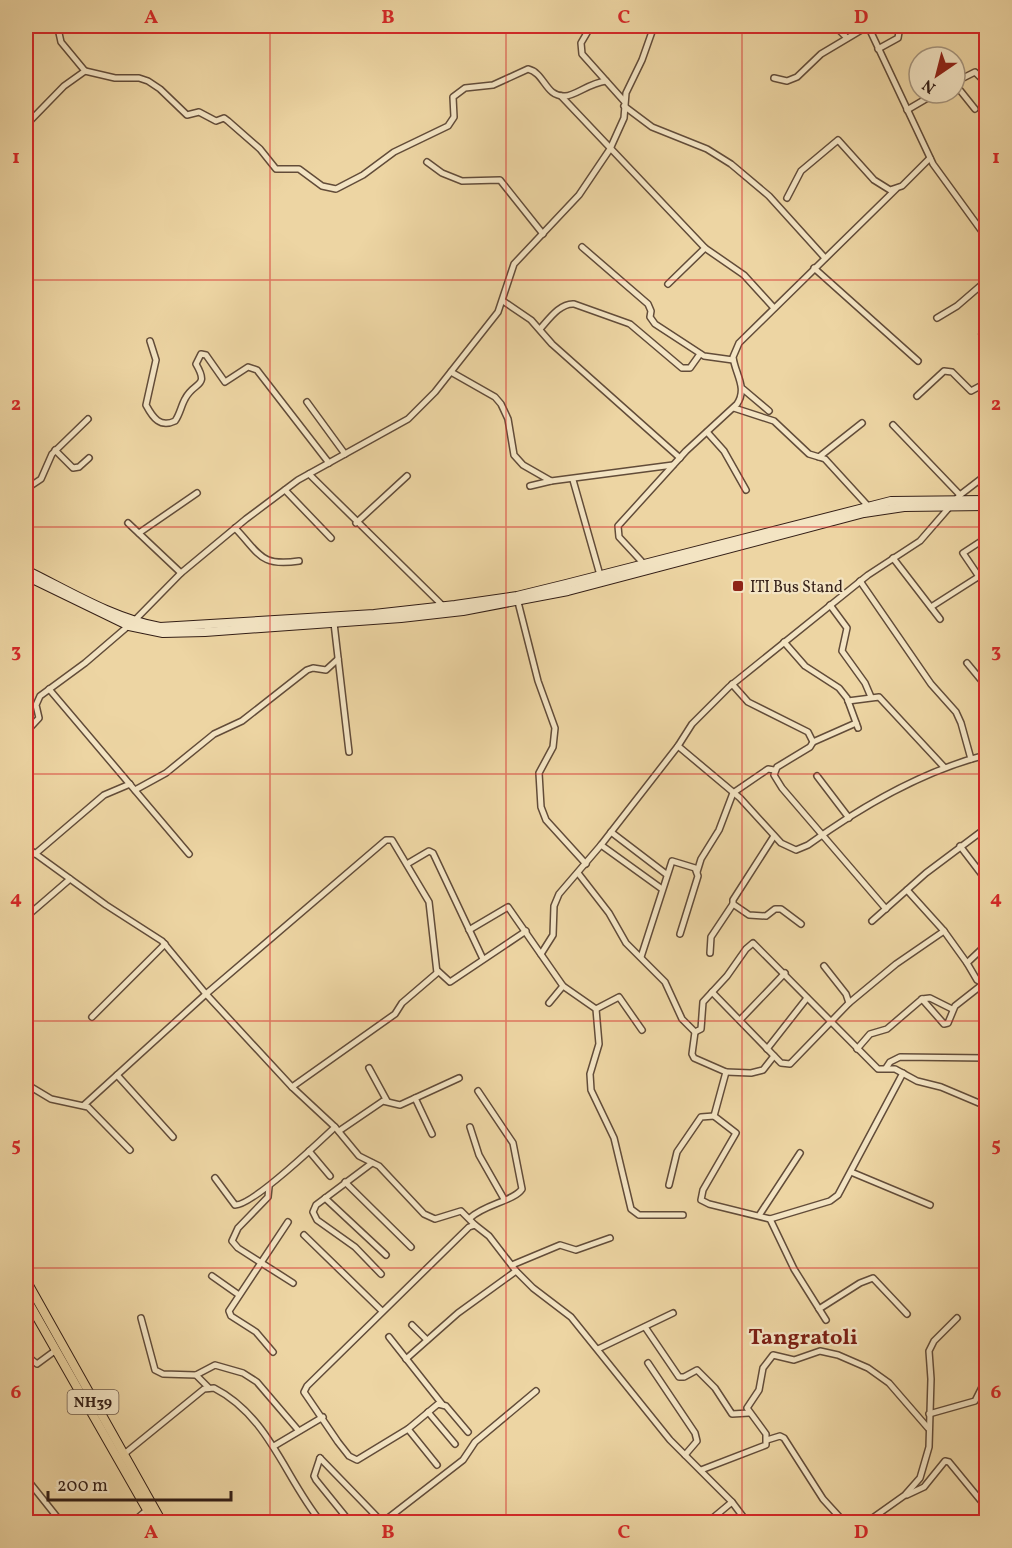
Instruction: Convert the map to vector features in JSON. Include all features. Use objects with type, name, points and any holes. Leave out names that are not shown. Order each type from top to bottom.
[{"type":"main road","name":"NH39","points":[[26,1280],[162,1522]]},
{"type":"main road","points":[[26,1298],[154,1522]]},
{"type":"street","points":[[63,26],[59,33],[61,42],[85,71],[116,78],[139,78],[155,85],[187,115],[199,112],[213,120],[224,118],[260,149],[276,169],[299,169],[322,186],[336,189],[363,175],[394,152],[448,126],[454,117],[453,98],[465,88],[493,86],[528,69],[538,74],[549,91],[561,96],[569,96],[593,83],[606,81]]},
{"type":"street","points":[[591,26],[581,48],[586,60],[624,103],[652,127],[707,149],[731,164],[769,196],[825,258]]},
{"type":"street","points":[[26,732],[39,718],[37,700],[132,624],[181,573],[285,490],[329,462],[408,419],[452,372],[503,301],[508,276],[514,264],[579,195],[610,149],[624,118],[624,103],[654,26]]},
{"type":"street","points":[[835,26],[847,38]]},
{"type":"street","points":[[774,78],[792,80],[821,54],[868,26],[930,158],[946,185],[987,237]]},
{"type":"street","points":[[878,49],[898,38],[900,26]]},
{"type":"street","points":[[26,125],[64,86],[85,71]]},
{"type":"street","points":[[967,75],[972,72],[987,83]]},
{"type":"street","points":[[561,96],[705,248],[744,275],[774,308]]},
{"type":"street","points":[[967,99],[975,109]]},
{"type":"street","points":[[907,110],[916,105]]},
{"type":"street","points":[[787,198],[805,168],[838,140],[874,180],[882,186],[896,189]]},
{"type":"street","points":[[644,564],[619,537],[618,526],[673,465],[734,408],[742,396],[743,389],[733,360],[739,343],[930,158]]},
{"type":"street","points":[[426,162],[456,179],[500,180],[543,234]]},
{"type":"street","points":[[582,248],[648,304],[651,311],[650,317],[655,324],[700,354],[711,359],[733,360]]},
{"type":"street","points":[[668,284],[705,248]]},
{"type":"street","points":[[814,268],[918,361]]},
{"type":"street","points":[[937,318],[987,281]]},
{"type":"street","points":[[503,301],[540,329],[552,344],[680,458]]},
{"type":"street","points":[[540,329],[564,306],[574,304],[630,324],[682,368],[690,368],[700,354]]},
{"type":"street","points":[[150,341],[156,360],[146,405],[158,422],[170,423],[178,417],[185,398],[201,381],[196,359],[201,354],[206,355],[225,382],[249,367],[257,370],[329,462]]},
{"type":"street","points":[[917,396],[944,371],[951,372],[971,391],[987,383]]},
{"type":"street","points":[[452,372],[495,396],[508,419],[514,455],[523,465],[551,481]]},
{"type":"street","points":[[743,389],[770,411]]},
{"type":"street","points":[[307,402],[345,454]]},
{"type":"street","points":[[734,408],[774,421],[809,454],[825,459],[868,506]]},
{"type":"street","points":[[26,489],[41,479],[55,450],[88,419]]},
{"type":"street","points":[[819,457],[862,423]]},
{"type":"street","points":[[894,425],[955,500]]},
{"type":"street","points":[[707,432],[724,451],[746,490]]},
{"type":"street","points":[[55,450],[74,468],[79,467],[89,458]]},
{"type":"street","points":[[530,486],[551,481],[573,480],[673,465]]},
{"type":"street","points":[[309,474],[442,606]]},
{"type":"street","points":[[541,954],[553,935],[556,899],[678,746],[692,724],[732,684],[830,605],[860,581],[920,541],[955,500],[987,475]]},
{"type":"street","points":[[356,523],[407,476]]},
{"type":"street","points":[[573,480],[600,575]]},
{"type":"street","points":[[285,490],[331,538]]},
{"type":"street","points":[[139,533],[197,493]]},
{"type":"street","points":[[27,579],[132,624],[164,633],[334,623],[463,611],[518,602],[868,506],[910,499],[987,500]]},
{"type":"street","points":[[780,532],[883,510],[955,500],[987,506]]},
{"type":"street","points":[[128,523],[181,573]]},
{"type":"street","points":[[235,528],[269,562],[280,564],[299,561]]},
{"type":"street","points":[[26,570],[132,624],[173,628],[374,614],[517,596],[761,537]]},
{"type":"street","points":[[987,538],[963,553],[987,587]]},
{"type":"street","points":[[893,558],[940,619]]},
{"type":"street","points":[[931,607],[978,577]]},
{"type":"street","points":[[860,581],[925,675],[956,712],[971,759]]},
{"type":"street","points":[[518,602],[538,681],[555,728],[553,747],[539,772],[541,807],[546,820],[586,864]]},
{"type":"street","points":[[830,605],[847,628],[842,651],[865,683],[871,697]]},
{"type":"street","points":[[334,623],[349,752]]},
{"type":"street","points":[[680,934],[701,859],[719,830],[733,793],[768,769],[774,770],[805,752],[813,742],[857,726],[848,701],[839,688],[806,666],[784,642]]},
{"type":"street","points":[[135,790],[166,773],[214,734],[242,722],[307,670],[314,668],[326,670],[338,659]]},
{"type":"street","points":[[967,663],[987,686]]},
{"type":"street","points":[[732,684],[748,702],[804,728],[813,742]]},
{"type":"street","points":[[49,689],[189,854]]},
{"type":"street","points":[[848,701],[871,697],[882,700],[944,767]]},
{"type":"street","points":[[678,746],[733,793],[785,847],[796,850],[808,845],[879,799],[944,767],[984,755],[987,762]]},
{"type":"street","points":[[774,770],[774,775],[782,788],[824,834],[886,909]]},
{"type":"street","points":[[817,776],[849,818]]},
{"type":"street","points":[[35,854],[104,795],[130,784]]},
{"type":"street","points":[[872,921],[960,846],[987,828]]},
{"type":"street","points":[[611,832],[666,874]]},
{"type":"street","points":[[710,953],[711,937],[774,836]]},
{"type":"street","points":[[84,1105],[206,994],[386,840],[392,840],[429,902],[438,971],[450,982],[526,931]]},
{"type":"street","points":[[601,845],[662,889]]},
{"type":"street","points":[[960,846],[987,880]]},
{"type":"street","points":[[26,847],[165,944],[206,994],[292,1087],[337,1130],[359,1156],[385,1171],[429,1218],[435,1219],[461,1211],[470,1218],[489,1236],[516,1271],[571,1317],[686,1455],[732,1502],[747,1522]]},
{"type":"street","points":[[406,864],[429,851],[433,853],[483,959]]},
{"type":"street","points":[[640,957],[672,861],[695,868],[697,872]]},
{"type":"street","points":[[578,873],[609,913],[621,937],[665,982],[682,1019],[695,1032]]},
{"type":"street","points":[[26,917],[70,879]]},
{"type":"street","points":[[907,890],[944,931],[976,980],[985,984],[952,1009],[951,1020],[944,1024],[922,999]]},
{"type":"street","points":[[987,901],[982,907],[987,915]]},
{"type":"street","points":[[733,904],[754,916],[766,916],[775,909],[781,909],[801,924]]},
{"type":"street","points":[[469,930],[508,907],[562,986],[596,1009]]},
{"type":"street","points":[[712,992],[781,1063],[790,1064],[849,1003],[896,964],[944,931]]},
{"type":"street","points":[[695,1032],[701,1029],[703,1002],[753,943],[785,972],[807,998],[878,1069],[886,1068],[903,1073],[917,1081],[941,1087],[987,1106]]},
{"type":"street","points":[[92,1017],[165,944]]},
{"type":"street","points":[[967,963],[987,945]]},
{"type":"street","points":[[824,966],[846,994],[849,1003]]},
{"type":"street","points":[[292,1087],[395,1014],[402,1003],[438,971]]},
{"type":"street","points":[[740,1020],[785,972]]},
{"type":"street","points":[[549,1003],[562,986]]},
{"type":"street","points":[[596,1009],[619,997],[642,1030]]},
{"type":"street","points":[[767,1049],[807,998]]},
{"type":"street","points":[[857,1049],[876,1029],[887,1029],[922,999],[930,998],[952,1009]]},
{"type":"street","points":[[596,1009],[599,1044],[590,1074],[591,1090],[614,1138],[631,1209],[639,1215],[683,1215]]},
{"type":"street","points":[[695,1032],[692,1054],[694,1058],[726,1072],[759,1072],[774,1056]]},
{"type":"street","points":[[886,1068],[890,1062],[900,1057],[987,1058]]},
{"type":"street","points":[[369,1068],[387,1101],[396,1106],[459,1078]]},
{"type":"street","points":[[714,1116],[726,1072]]},
{"type":"street","points":[[770,1219],[835,1198],[903,1073]]},
{"type":"street","points":[[117,1074],[173,1137]]},
{"type":"street","points":[[26,1084],[61,1102],[84,1105],[130,1150]]},
{"type":"street","points":[[470,1218],[482,1208],[516,1195],[522,1189],[517,1154],[513,1143],[478,1091]]},
{"type":"street","points":[[415,1098],[432,1134]]},
{"type":"street","points":[[215,1178],[232,1202],[238,1206],[269,1186],[337,1130],[387,1101]]},
{"type":"street","points":[[669,1185],[681,1143],[701,1117],[714,1116],[734,1129],[736,1136],[702,1190],[701,1200],[709,1204],[760,1214],[770,1219],[794,1269],[826,1320]]},
{"type":"street","points":[[470,1126],[479,1155],[504,1199]]},
{"type":"street","points":[[309,1152],[330,1176]]},
{"type":"street","points":[[760,1214],[800,1153]]},
{"type":"street","points":[[372,1163],[314,1208],[314,1216],[360,1250],[381,1274]]},
{"type":"street","points":[[851,1172],[930,1204]]},
{"type":"street","points":[[345,1182],[411,1247]]},
{"type":"street","points":[[269,1186],[268,1197],[242,1223],[232,1238],[235,1245],[293,1283]]},
{"type":"street","points":[[325,1198],[386,1255]]},
{"type":"street","points":[[273,1352],[256,1332],[242,1325],[229,1313],[288,1222]]},
{"type":"street","points":[[442,1404],[428,1412],[408,1429],[357,1460],[349,1456],[338,1442],[307,1397],[305,1389],[469,1227],[476,1225]]},
{"type":"street","points":[[304,1235],[382,1311]]},
{"type":"street","points":[[512,1265],[560,1245],[576,1250],[610,1238]]},
{"type":"street","points":[[406,1359],[458,1313],[516,1271]]},
{"type":"street","points":[[212,1276],[239,1295]]},
{"type":"street","points":[[819,1309],[860,1283],[873,1278],[907,1314]]},
{"type":"street","points":[[598,1349],[673,1313]]},
{"type":"street","points":[[141,1318],[154,1370],[163,1374],[196,1375],[215,1365],[243,1373],[265,1390],[298,1430]]},
{"type":"street","points":[[905,1495],[920,1478],[929,1447],[930,1346],[957,1318]]},
{"type":"street","points":[[412,1324],[427,1340]]},
{"type":"street","points":[[645,1327],[679,1377],[697,1370],[712,1385],[732,1414],[749,1413]]},
{"type":"street","points":[[388,1337],[442,1404],[468,1432]]},
{"type":"street","points":[[26,1354],[37,1364],[56,1350]]},
{"type":"street","points":[[767,1440],[749,1413],[749,1404],[759,1390],[761,1372],[771,1357],[776,1355],[794,1360],[820,1351],[845,1358],[879,1374],[899,1392],[928,1428]]},
{"type":"street","points":[[648,1363],[695,1433],[697,1442],[686,1455]]},
{"type":"street","points":[[196,1375],[209,1388],[219,1391],[247,1414],[274,1446],[300,1494],[321,1522]]},
{"type":"street","points":[[929,1414],[975,1401],[987,1379]]},
{"type":"street","points":[[123,1455],[187,1402],[209,1388]]},
{"type":"street","points":[[350,1522],[314,1476],[320,1458],[382,1522],[463,1460],[475,1442],[536,1390]]},
{"type":"street","points":[[428,1412],[455,1444]]},
{"type":"street","points":[[274,1446],[322,1417]]},
{"type":"street","points":[[408,1429],[436,1465]]},
{"type":"street","points":[[767,1440],[780,1436],[784,1438],[823,1499],[844,1522]]},
{"type":"street","points":[[701,1470],[758,1450],[766,1445],[767,1440]]},
{"type":"street","points":[[867,1522],[905,1495],[924,1487],[945,1461],[950,1462],[987,1507]]},
{"type":"street","points":[[26,1478],[61,1522]]},
{"type":"street","points":[[708,1522],[732,1502]]},
{"type":"street","points":[[133,1522],[147,1510]]},
{"type":"place","name":"ITI Bus Stand","points":[[738,586]]},
{"type":"district","name":"Tangratoli","points":[[803,1336]]}]
